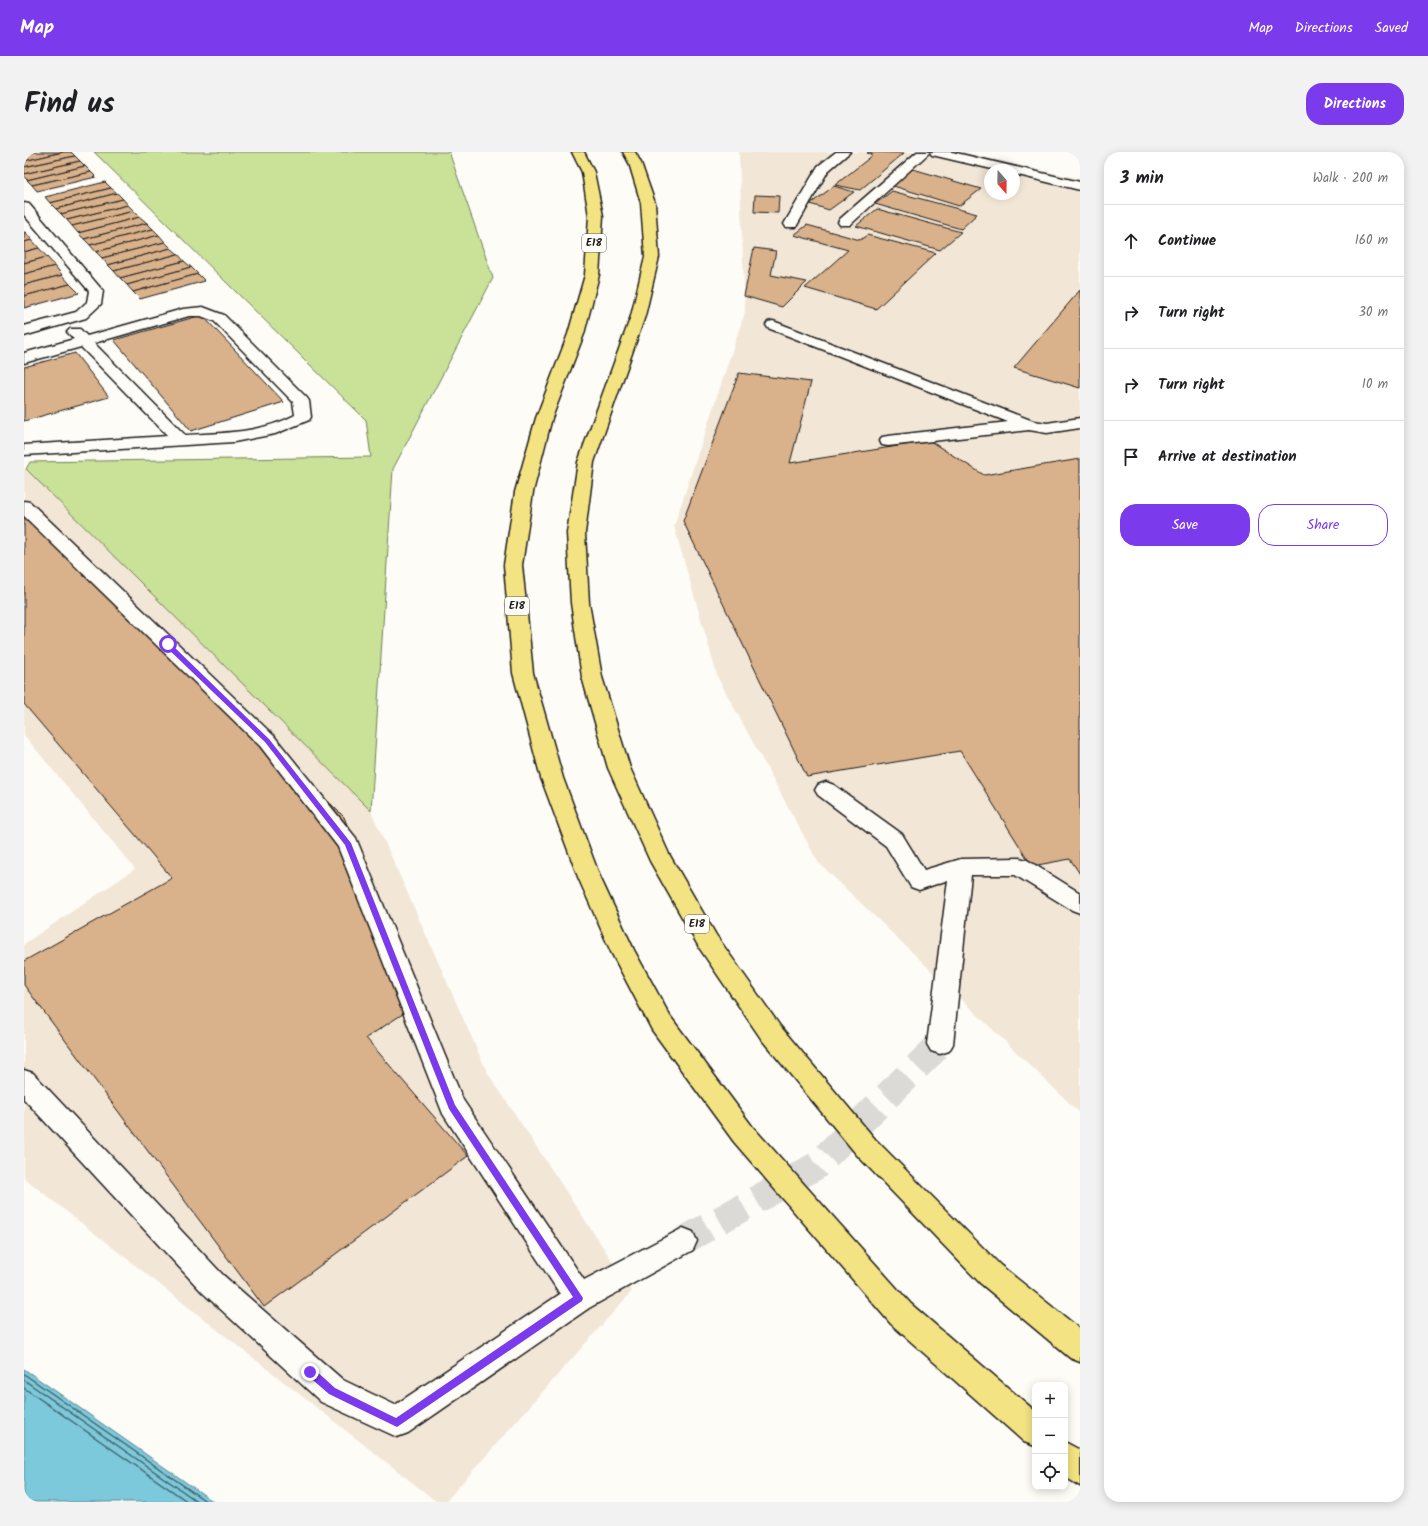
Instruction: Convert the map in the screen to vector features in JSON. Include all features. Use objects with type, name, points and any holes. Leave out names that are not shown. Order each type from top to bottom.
[{"type":"highway","name":"E18","points":[[578,152],[588,172],[596,216],[592,275],[576,334],[544,418],[524,492],[513,565],[523,673],[552,778],[589,877],[623,952],[661,1023],[743,1134],[901,1314],[1032,1428]]},
{"type":"highway","name":"E18","points":[[629,152],[636,163],[648,203],[652,257],[638,316],[586,462],[576,533],[580,603],[592,677],[619,768],[658,855],[700,928],[771,1033],[866,1147],[985,1269],[1080,1348]]},
{"type":"highway","points":[[1068,1460],[1080,1470]]},
{"type":"street","points":[[791,224],[823,169],[844,152]]},
{"type":"street","points":[[844,222],[924,152]]},
{"type":"street","points":[[936,152],[987,164]]},
{"type":"street","points":[[1020,172],[1080,186]]},
{"type":"street","points":[[24,207],[96,291],[94,304],[81,315],[24,331]]},
{"type":"street","points":[[24,358],[174,315],[203,311],[219,318],[301,401],[303,417],[286,427],[264,433],[234,437],[24,450]]},
{"type":"street","points":[[64,320],[180,440]]},
{"type":"street","points":[[773,325],[1029,425],[1047,428],[1080,423]]},
{"type":"street","points":[[888,441],[1029,425]]},
{"type":"street","points":[[24,506],[267,740],[348,844],[452,1106],[579,1298]]},
{"type":"street","points":[[826,790],[894,840],[919,880],[961,867],[1019,866],[1080,904]]},
{"type":"street","points":[[940,1044],[961,867]]},
{"type":"street","points":[[24,1081],[213,1284],[332,1391],[397,1422],[579,1298],[683,1241]]},
{"type":"shaded area","points":[[739,152],[962,152],[1014,164],[984,164],[984,200],[1020,200],[1020,165],[1080,179],[1080,1113],[818,862],[718,678],[674,526],[745,312]]},
{"type":"shaded area","points":[[24,469],[26,469],[371,811],[487,1072],[632,1291],[445,1502],[437,1502],[24,1178],[24,944],[135,869],[24,735]]},
{"type":"green space","points":[[94,152],[449,152],[493,278],[393,469],[371,811],[26,469],[30,462],[371,457],[366,420]]},
{"type":"water","points":[[24,1369],[214,1502],[24,1502]]},
{"type":"building","points":[[35,152],[63,152],[24,161],[24,154]]},
{"type":"building","points":[[63,152],[71,152],[75,156],[24,167],[24,161]]},
{"type":"building","points":[[867,153],[904,153],[860,190],[835,185],[873,155]]},
{"type":"building","points":[[75,156],[80,161],[24,174],[24,167]]},
{"type":"building","points":[[80,161],[85,166],[27,180],[24,176],[24,174]]},
{"type":"building","points":[[85,166],[91,172],[32,185],[27,180]]},
{"type":"building","points":[[913,169],[981,189],[959,206],[890,185]]},
{"type":"building","points":[[91,172],[96,177],[37,191],[32,185]]},
{"type":"building","points":[[105,182],[111,188],[50,203],[45,197]]},
{"type":"building","points":[[834,186],[854,192],[829,210],[810,204]]},
{"type":"building","points":[[111,188],[117,193],[56,209],[50,203]]},
{"type":"building","points":[[892,191],[977,214],[961,229],[875,204]]},
{"type":"building","points":[[117,193],[123,199],[61,214],[56,209]]},
{"type":"building","points":[[755,195],[779,196],[778,213],[754,212]]},
{"type":"building","points":[[123,199],[128,205],[67,220],[61,214]]},
{"type":"building","points":[[128,205],[134,211],[72,226],[67,220]]},
{"type":"building","points":[[877,209],[961,232],[940,250],[856,226]]},
{"type":"building","points":[[134,211],[140,217],[78,233],[72,226]]},
{"type":"building","points":[[140,217],[147,223],[84,239],[78,233]]},
{"type":"building","points":[[147,223],[153,229],[90,245],[84,239]]},
{"type":"building","points":[[807,225],[860,240],[867,235],[936,253],[876,309],[805,288],[848,250],[794,235]]},
{"type":"building","points":[[153,229],[159,235],[96,252],[90,245]]},
{"type":"building","points":[[25,232],[32,240],[24,242]]},
{"type":"building","points":[[159,235],[165,242],[102,258],[96,252]]},
{"type":"building","points":[[32,240],[39,248],[24,252],[24,242]]},
{"type":"building","points":[[165,242],[171,248],[108,265],[102,258]]},
{"type":"building","points":[[39,248],[47,257],[24,263],[24,252]]},
{"type":"building","points":[[171,248],[178,254],[114,271],[108,265]]},
{"type":"building","points":[[754,248],[776,251],[771,275],[807,282],[782,307],[744,296]]},
{"type":"building","points":[[178,254],[184,261],[120,278],[114,271]]},
{"type":"building","points":[[47,257],[55,266],[24,274],[24,263]]},
{"type":"building","points":[[184,261],[191,267],[127,285],[120,278]]},
{"type":"building","points":[[55,266],[62,275],[24,285],[24,274]]},
{"type":"building","points":[[191,267],[198,274],[133,292],[127,285]]},
{"type":"building","points":[[198,274],[205,281],[140,299],[133,292]]},
{"type":"building","points":[[62,275],[70,284],[24,296],[24,285]]},
{"type":"building","points":[[70,284],[79,293],[24,308],[24,296]]},
{"type":"building","points":[[1080,290],[1080,388],[1014,368]]},
{"type":"building","points":[[202,315],[284,402],[191,431],[114,340]]},
{"type":"building","points":[[75,353],[109,397],[24,421],[24,367]]},
{"type":"building","points":[[739,373],[811,382],[790,463],[930,441],[984,475],[1080,459],[1080,874],[1070,859],[1032,866],[960,751],[807,777],[683,521]]},
{"type":"building","points":[[24,501],[344,817],[415,1006],[366,1038],[468,1156],[264,1307],[24,985],[24,961],[172,878],[24,704]]},
{"type":"tunnel","points":[[683,1241],[816,1166],[940,1044]]},
{"type":"route","points":[[168,644],[267,740],[348,844],[452,1106],[579,1298],[397,1422],[332,1391],[310,1372]]}]
